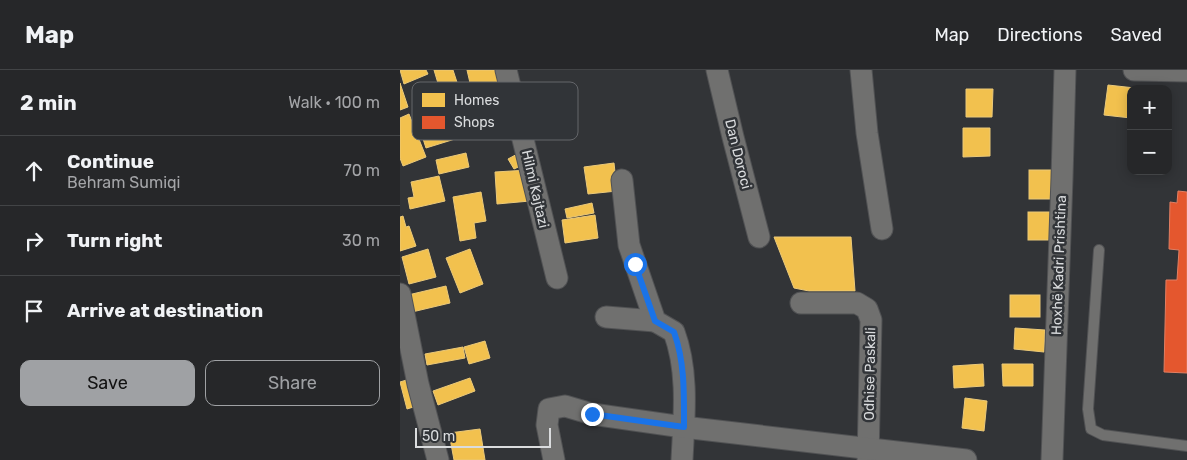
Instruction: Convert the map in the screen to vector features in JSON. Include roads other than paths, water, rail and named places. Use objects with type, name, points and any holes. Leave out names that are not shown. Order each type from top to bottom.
[{"type":"street","name":"Dan Doroci","points":[[717,70],[759,237]]},
{"type":"street","points":[[861,70],[882,229]]},
{"type":"street","name":"Hoxhë Kadri Prishtina","points":[[1052,460],[1065,70]]},
{"type":"street","points":[[1134,70],[1187,71]]},
{"type":"street","name":"Hilmi Kajtazi","points":[[523,140],[557,278]]},
{"type":"street","points":[[622,180],[629,245],[655,321]]},
{"type":"street","points":[[400,294],[418,384],[438,460]]},
{"type":"street","name":"Odhise Paskali","points":[[801,303],[858,303],[868,309],[872,320],[868,454]]},
{"type":"street","points":[[606,317],[655,321],[674,332],[680,348],[683,369],[684,427],[682,460]]},
{"type":"street","points":[[554,460],[547,425],[549,409],[565,406],[592,414],[868,454],[966,460]]},
{"type":"lane","points":[[1099,250],[1088,409],[1091,429],[1103,435],[1187,446]]}]
